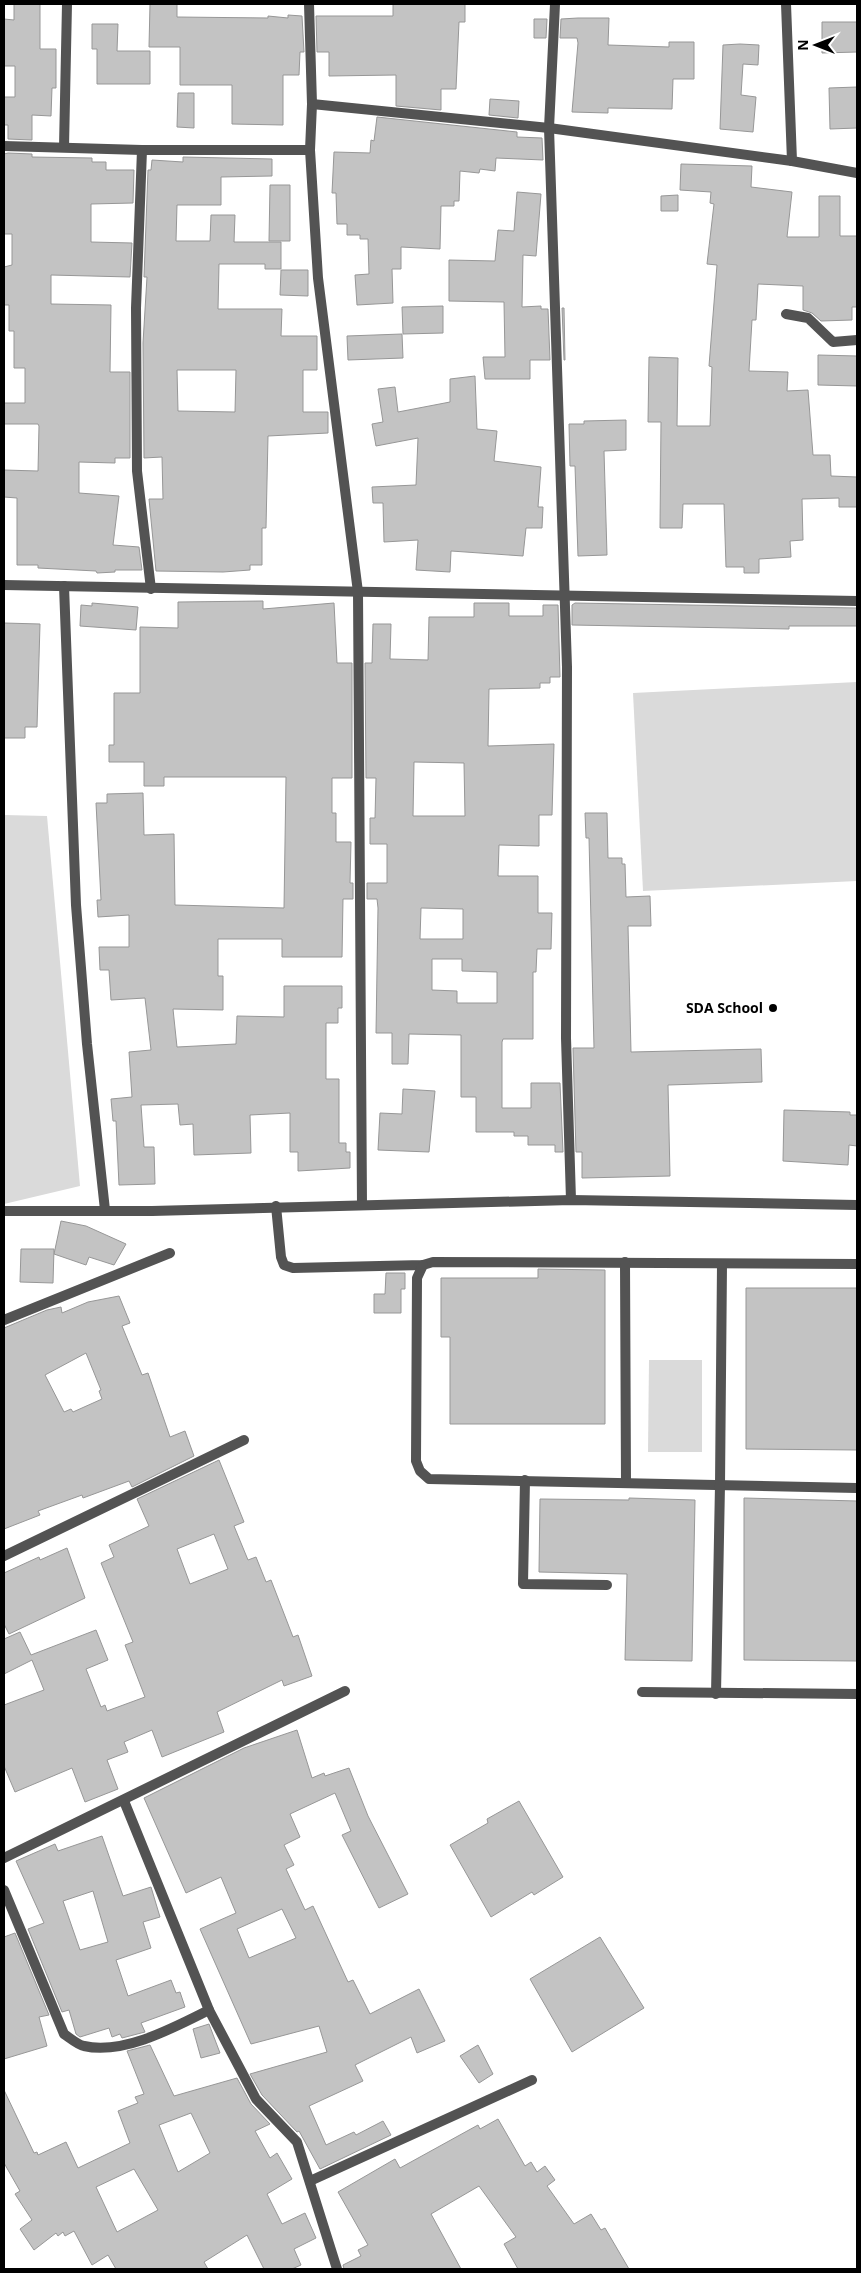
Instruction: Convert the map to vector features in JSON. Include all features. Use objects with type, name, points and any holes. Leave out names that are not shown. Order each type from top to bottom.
[{"type":"street","points":[[64,147],[67,4]]},
{"type":"street","points":[[309,4],[312,104],[310,150],[318,278],[358,592],[362,1204]]},
{"type":"street","points":[[555,4],[548,128],[567,667],[566,1038],[572,1200]]},
{"type":"street","points":[[786,4],[792,161]]},
{"type":"street","points":[[312,104],[548,128],[792,161],[857,173]]},
{"type":"street","points":[[4,146],[142,150],[310,150]]},
{"type":"street","points":[[142,150],[136,308],[137,471],[152,589]]},
{"type":"street","points":[[786,314],[808,318],[833,342],[857,340]]},
{"type":"street","points":[[4,585],[857,601]]},
{"type":"street","points":[[64,586],[76,905],[87,1044],[105,1210]]},
{"type":"street","points":[[4,1210],[152,1210],[572,1200],[857,1205]]},
{"type":"street","points":[[276,1206],[281,1256],[284,1265],[293,1268],[422,1265],[433,1262],[857,1264]]},
{"type":"street","points":[[4,1320],[170,1253]]},
{"type":"street","points":[[625,1262],[626,1482]]},
{"type":"street","points":[[716,1694],[722,1264]]},
{"type":"street","points":[[422,1265],[417,1278],[416,1461],[420,1471],[429,1479],[857,1488]]},
{"type":"street","points":[[4,1556],[244,1440]]},
{"type":"street","points":[[525,1480],[523,1584],[607,1585]]},
{"type":"street","points":[[4,1858],[124,1801],[345,1691]]},
{"type":"street","points":[[642,1692],[857,1694]]},
{"type":"street","points":[[124,1801],[144,1844],[209,2010],[256,2099],[297,2142],[338,2269]]},
{"type":"street","points":[[4,1890],[64,2034],[83,2046],[111,2046],[152,2039],[209,2010]]},
{"type":"street","points":[[310,2182],[532,2080]]},
{"type":"shaded area","points":[[857,682],[857,881],[643,891],[633,693]]},
{"type":"shaded area","points":[[4,815],[47,816],[80,1186],[4,1204]]},
{"type":"shaded area","points":[[649,1360],[702,1360],[702,1452],[648,1452]]},
{"type":"building","points":[[14,4],[40,4],[40,49],[56,49],[56,88],[52,88],[51,116],[32,115],[32,140],[8,139],[8,125],[4,125],[4,97],[15,97],[15,66],[4,66],[4,19],[14,20]]},
{"type":"building","points":[[150,4],[177,4],[177,17],[268,18],[268,16],[288,18],[288,15],[302,16],[304,52],[300,52],[299,75],[283,75],[283,125],[232,124],[232,85],[180,85],[180,47],[149,47]]},
{"type":"building","points":[[393,4],[465,4],[465,22],[459,22],[456,89],[441,89],[441,110],[396,106],[396,75],[329,76],[329,52],[317,52],[316,16],[393,16]]},
{"type":"building","points":[[609,18],[608,45],[669,47],[669,42],[694,42],[694,79],[673,79],[672,109],[608,108],[608,113],[572,112],[578,43],[577,38],[560,38],[561,19]]},
{"type":"building","points":[[534,19],[547,19],[546,38],[534,38]]},
{"type":"building","points":[[822,22],[857,22],[857,52],[822,53]]},
{"type":"building","points":[[92,24],[118,24],[117,51],[150,51],[150,84],[97,84],[97,49],[92,49]]},
{"type":"building","points":[[723,45],[759,45],[758,65],[743,64],[741,95],[756,97],[753,132],[720,129]]},
{"type":"building","points":[[857,87],[857,128],[830,129],[829,88]]},
{"type":"building","points":[[178,93],[194,93],[194,128],[177,127]]},
{"type":"building","points":[[490,99],[519,101],[518,118],[489,115]]},
{"type":"building","points":[[377,117],[517,132],[517,137],[542,138],[543,160],[496,158],[495,171],[480,169],[479,173],[460,171],[459,201],[454,201],[454,206],[441,206],[440,249],[401,247],[401,269],[392,269],[393,303],[357,305],[355,275],[369,274],[368,239],[360,239],[360,235],[347,235],[347,224],[337,224],[336,193],[332,193],[334,152],[370,153],[371,140],[374,141]]},
{"type":"building","points":[[4,154],[32,154],[32,157],[92,158],[92,162],[106,162],[106,170],[134,170],[133,203],[91,204],[91,242],[132,243],[130,277],[51,275],[51,304],[111,305],[110,372],[130,372],[130,458],[115,458],[115,463],[79,462],[79,493],[119,496],[113,545],[139,547],[142,570],[115,570],[115,572],[97,573],[96,571],[38,568],[38,565],[17,565],[17,498],[4,497],[4,470],[38,471],[39,426],[38,424],[4,424],[4,403],[25,403],[25,368],[14,368],[14,331],[9,331],[9,305],[4,305],[4,267],[12,265],[12,234],[4,234]]},
{"type":"building","points":[[183,157],[272,159],[272,176],[221,177],[221,205],[177,205],[176,241],[210,241],[211,215],[235,215],[234,242],[281,242],[281,269],[265,269],[265,264],[219,264],[218,309],[282,309],[281,336],[317,336],[317,370],[303,370],[303,412],[328,412],[328,433],[268,436],[266,528],[262,528],[262,565],[250,565],[250,570],[223,572],[156,571],[149,499],[163,499],[162,457],[144,458],[143,343],[147,277],[144,277],[148,170],[151,170],[152,160],[183,162]],"holes":[[[177,370],[236,370],[235,412],[178,411]]]},
{"type":"building","points":[[681,164],[752,166],[751,187],[792,192],[787,237],[819,237],[819,196],[840,196],[840,236],[857,236],[857,307],[852,307],[852,320],[821,321],[812,313],[803,310],[803,286],[758,284],[756,320],[752,320],[749,371],[788,372],[787,391],[808,390],[813,455],[830,455],[831,476],[857,477],[857,507],[839,507],[839,498],[802,499],[803,540],[790,541],[791,557],[759,559],[759,573],[744,573],[744,567],[726,567],[724,504],[683,504],[682,528],[660,528],[661,422],[648,422],[649,357],[678,358],[677,426],[710,426],[712,367],[709,366],[717,265],[707,264],[714,204],[710,203],[711,192],[680,190]]},
{"type":"building","points":[[270,185],[290,185],[290,241],[269,241]]},
{"type":"building","points":[[517,192],[541,194],[536,256],[523,255],[522,307],[541,306],[541,309],[548,309],[550,360],[530,360],[530,379],[485,379],[483,357],[505,357],[504,302],[449,301],[449,260],[495,261],[498,230],[514,231]]},
{"type":"building","points":[[678,195],[678,211],[661,211],[661,196]]},
{"type":"building","points":[[281,270],[308,270],[308,296],[280,295]]},
{"type":"building","points":[[443,306],[443,333],[403,334],[402,307]]},
{"type":"building","points":[[562,308],[564,308],[565,360],[564,360]]},
{"type":"building","points":[[402,334],[403,358],[348,360],[347,336]]},
{"type":"building","points":[[818,355],[857,356],[857,386],[818,385]]},
{"type":"building","points":[[475,376],[477,429],[497,431],[494,461],[541,467],[538,507],[543,507],[542,528],[526,528],[523,556],[451,551],[450,572],[416,570],[418,540],[384,542],[383,503],[373,503],[372,487],[416,485],[418,438],[376,446],[372,424],[383,422],[378,389],[395,387],[398,412],[450,402],[450,379]]},
{"type":"building","points":[[626,420],[626,450],[604,451],[607,555],[578,556],[575,466],[570,466],[569,424],[584,424],[584,421]]},
{"type":"building","points":[[263,601],[263,609],[334,603],[337,663],[352,663],[352,778],[332,778],[332,813],[336,813],[336,842],[351,842],[350,883],[353,883],[353,899],[343,899],[342,957],[282,957],[282,939],[218,939],[218,976],[223,976],[223,1010],[173,1009],[177,1047],[236,1044],[237,1016],[284,1017],[284,986],[342,986],[342,1008],[338,1008],[338,1023],[326,1023],[326,1079],[339,1079],[339,1143],[346,1143],[346,1152],[350,1152],[350,1168],[298,1171],[298,1152],[290,1152],[290,1113],[250,1115],[251,1153],[194,1155],[193,1124],[180,1125],[178,1104],[141,1105],[144,1147],[154,1147],[155,1184],[119,1185],[116,1121],[113,1121],[111,1099],[132,1097],[129,1052],[151,1050],[145,998],[111,1000],[109,970],[100,970],[99,947],[129,947],[129,915],[98,917],[97,900],[101,900],[96,803],[107,803],[107,794],[143,793],[144,835],[174,834],[175,905],[284,908],[286,777],[164,777],[164,786],[144,786],[144,762],[109,762],[109,745],[114,745],[114,693],[140,693],[140,627],[178,628],[178,602]]},
{"type":"building","points":[[92,603],[138,607],[136,630],[80,626],[81,605],[92,606]]},
{"type":"building","points":[[474,603],[509,603],[509,616],[543,616],[543,605],[558,605],[560,677],[550,677],[550,683],[540,683],[540,688],[489,689],[488,746],[554,744],[552,815],[539,815],[539,846],[499,845],[498,876],[538,876],[538,913],[552,913],[551,949],[537,949],[536,972],[533,972],[533,1039],[503,1039],[502,1042],[502,1108],[531,1108],[531,1083],[560,1083],[563,1152],[555,1152],[555,1145],[528,1145],[528,1136],[514,1136],[514,1132],[476,1132],[476,1097],[461,1097],[461,1035],[409,1034],[408,1064],[392,1064],[392,1033],[376,1033],[378,908],[377,899],[367,899],[367,883],[387,883],[387,844],[370,844],[370,818],[375,818],[376,778],[366,778],[365,663],[372,663],[373,624],[391,624],[390,659],[428,660],[429,617],[474,617]],"holes":[[[414,762],[464,763],[465,816],[413,816]],[[421,908],[463,909],[463,939],[420,939]],[[432,959],[462,959],[462,971],[497,972],[497,1003],[457,1003],[457,991],[432,990]]]},
{"type":"building","points":[[575,603],[857,608],[857,626],[789,626],[789,629],[572,625],[572,605]]},
{"type":"building","points":[[4,623],[40,624],[37,727],[25,727],[25,738],[4,738]]},
{"type":"building","points":[[585,813],[607,813],[608,858],[622,858],[622,864],[625,864],[626,897],[650,896],[651,926],[628,926],[631,1052],[761,1049],[762,1082],[668,1085],[670,1176],[582,1178],[582,1152],[576,1152],[573,1048],[594,1048],[589,838],[586,838]]},
{"type":"building","points":[[403,1089],[435,1091],[429,1152],[378,1150],[380,1113],[402,1114]]},
{"type":"building","points":[[784,1110],[850,1112],[850,1115],[857,1115],[857,1146],[849,1145],[848,1165],[783,1161]]},
{"type":"building","points":[[61,1221],[86,1226],[126,1244],[114,1265],[89,1257],[86,1265],[54,1254]]},
{"type":"building","points":[[21,1249],[54,1249],[53,1283],[20,1282]]},
{"type":"building","points":[[538,1269],[605,1270],[605,1424],[450,1424],[450,1337],[441,1337],[441,1278],[538,1278]]},
{"type":"building","points":[[386,1273],[405,1273],[405,1289],[401,1289],[401,1313],[374,1313],[374,1294],[385,1294]]},
{"type":"building","points":[[746,1288],[857,1288],[857,1450],[746,1449]]},
{"type":"building","points":[[119,1296],[130,1323],[122,1326],[142,1375],[148,1373],[170,1437],[185,1431],[194,1456],[132,1487],[129,1481],[83,1498],[82,1495],[38,1511],[40,1515],[4,1529],[4,1328],[47,1310],[61,1307],[62,1313],[88,1302]],"holes":[[[86,1353],[101,1390],[99,1391],[102,1399],[73,1412],[71,1409],[64,1412],[45,1375]]]},
{"type":"building","points":[[219,1460],[244,1522],[234,1526],[248,1560],[256,1557],[266,1582],[271,1580],[293,1637],[298,1635],[312,1676],[284,1686],[282,1680],[217,1712],[224,1732],[162,1757],[152,1730],[124,1742],[128,1752],[107,1760],[118,1789],[85,1802],[72,1768],[15,1792],[4,1766],[4,1705],[44,1690],[32,1660],[4,1674],[4,1639],[20,1632],[31,1655],[96,1630],[108,1660],[86,1669],[101,1707],[105,1705],[107,1711],[145,1697],[125,1645],[133,1642],[101,1563],[114,1557],[109,1545],[149,1526],[137,1499]],"holes":[[[214,1534],[228,1569],[190,1584],[177,1549]]]},
{"type":"building","points":[[629,1498],[695,1500],[692,1661],[625,1660],[627,1574],[539,1572],[540,1499],[629,1500]]},
{"type":"building","points":[[744,1498],[857,1501],[857,1661],[744,1660]]},
{"type":"building","points":[[67,1548],[85,1598],[9,1634],[4,1624],[4,1573],[39,1557],[40,1560]]},
{"type":"building","points":[[297,1730],[312,1778],[324,1773],[325,1776],[349,1768],[368,1816],[408,1894],[379,1908],[342,1835],[351,1831],[335,1793],[290,1814],[300,1837],[284,1845],[294,1865],[286,1869],[305,1910],[313,1906],[348,1982],[353,1980],[370,2014],[419,1989],[445,2041],[417,2053],[411,2037],[355,2065],[363,2081],[309,2106],[326,2145],[354,2132],[356,2135],[383,2121],[391,2135],[320,2169],[299,2131],[297,2132],[262,2095],[250,2074],[327,2052],[319,2026],[251,2044],[200,1929],[236,1913],[221,1877],[186,1893],[144,1798],[244,1748]],"holes":[[[282,1909],[296,1938],[249,1958],[237,1929]]]},
{"type":"building","points":[[519,1801],[563,1877],[534,1895],[532,1892],[491,1917],[450,1845],[488,1823],[487,1819]]},
{"type":"building","points":[[102,1836],[123,1896],[151,1887],[160,1917],[143,1922],[151,1948],[116,1960],[128,1996],[171,1980],[176,1993],[180,1992],[185,2007],[141,2023],[145,2032],[122,2038],[120,2034],[112,2037],[109,2028],[80,2037],[76,2034],[69,2010],[62,2012],[28,1929],[44,1923],[16,1861],[55,1844],[58,1851]],"holes":[[[93,1891],[108,1942],[80,1950],[63,1901]]]},
{"type":"building","points":[[15,1933],[49,2015],[39,2017],[47,2046],[4,2059],[4,1937]]},
{"type":"building","points":[[600,1937],[644,2008],[572,2052],[530,1979]]},
{"type":"building","points":[[209,2024],[220,2053],[201,2058],[193,2029]]},
{"type":"building","points":[[150,2045],[174,2096],[237,2078],[251,2104],[270,2124],[255,2131],[270,2158],[277,2153],[292,2179],[267,2194],[282,2224],[305,2213],[316,2238],[294,2249],[301,2265],[292,2269],[264,2269],[247,2235],[204,2262],[208,2269],[116,2269],[108,2255],[92,2265],[74,2231],[65,2236],[63,2232],[58,2236],[56,2233],[34,2250],[20,2229],[32,2220],[15,2194],[20,2191],[4,2163],[4,2090],[34,2153],[37,2152],[38,2155],[66,2142],[78,2168],[130,2143],[118,2111],[138,2103],[135,2097],[144,2094],[127,2051]],"holes":[[[191,2113],[210,2153],[178,2172],[159,2125]],[[134,2169],[158,2210],[117,2232],[96,2187]]]},
{"type":"building","points":[[478,2045],[493,2074],[479,2083],[460,2056]]},
{"type":"building","points":[[498,2119],[525,2166],[531,2162],[537,2172],[545,2166],[555,2180],[547,2186],[574,2224],[591,2214],[601,2230],[605,2228],[629,2269],[518,2269],[504,2244],[516,2237],[479,2186],[431,2214],[461,2269],[344,2269],[343,2265],[361,2256],[358,2250],[368,2245],[338,2192],[395,2159],[400,2168],[478,2125],[480,2129]]},
{"type":"place","name":"SDA School","points":[[773,1008]]}]
